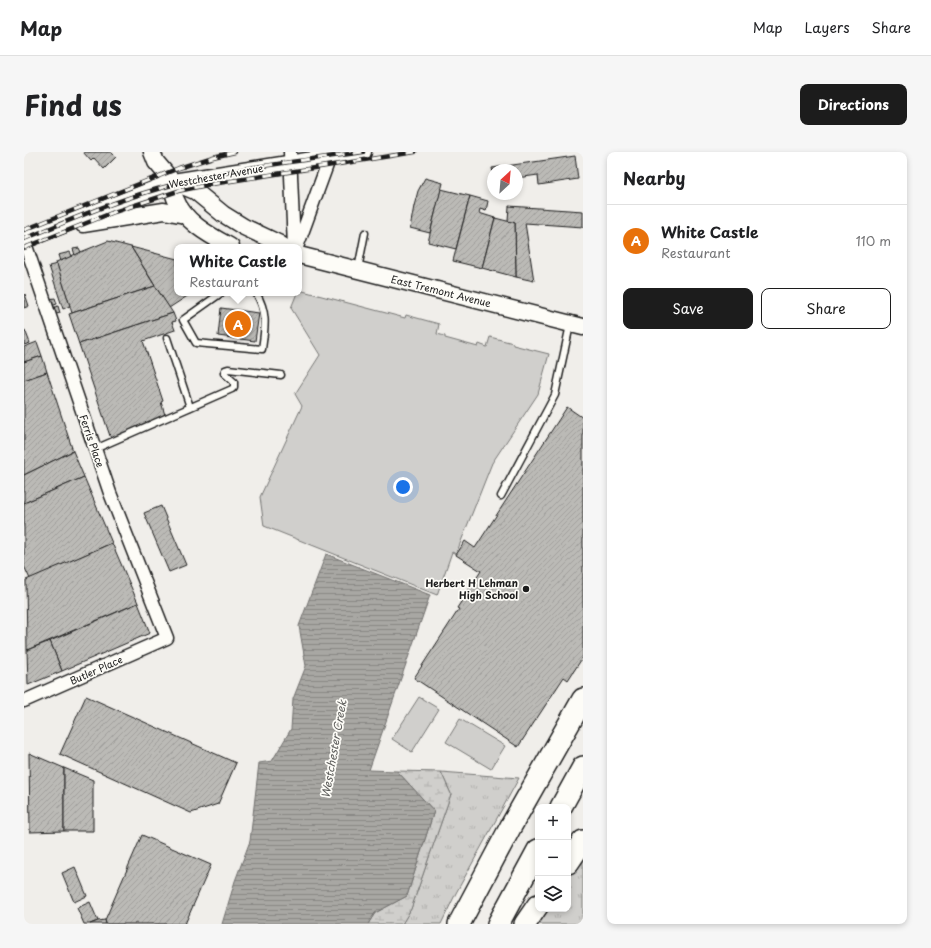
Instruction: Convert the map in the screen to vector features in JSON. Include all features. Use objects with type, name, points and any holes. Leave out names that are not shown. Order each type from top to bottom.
[{"type":"highway","points":[[459,924],[511,826],[583,699]]},
{"type":"highway","points":[[564,804],[583,768]]},
{"type":"highway","points":[[571,858],[583,841]]},
{"type":"highway","points":[[498,924],[535,856]]},
{"type":"highway","points":[[525,924],[535,909]]},
{"type":"main road","points":[[152,152],[156,162],[173,182],[195,191],[223,214],[244,227],[280,244]]},
{"type":"main road","name":"Westchester Avenue","points":[[24,240],[173,182],[291,158],[330,157],[363,152]]},
{"type":"main road","points":[[173,182],[174,197],[185,215],[209,235],[226,244]]},
{"type":"main road","name":"Westchester Avenue","points":[[52,230],[164,211],[185,215]]},
{"type":"main road","name":"East Tremont Avenue","points":[[302,256],[577,325]]},
{"type":"street","points":[[296,244],[330,157]]},
{"type":"street","points":[[291,158],[295,244]]},
{"type":"street","name":"Ferris Place","points":[[24,240],[110,493],[167,638]]},
{"type":"street","name":"Butler Place","points":[[24,701],[167,638]]},
{"type":"lane","points":[[358,270],[365,233]]},
{"type":"lane","points":[[217,296],[183,320],[196,343],[262,349],[266,319],[258,296]]},
{"type":"lane","points":[[501,496],[555,395],[577,325]]},
{"type":"lane","points":[[167,338],[190,407]]},
{"type":"lane","points":[[95,448],[232,389],[234,382],[224,373],[225,370],[228,369],[281,375]]},
{"type":"green space","points":[[302,291],[405,318],[406,315],[439,324],[437,334],[445,336],[445,338],[478,347],[479,344],[487,347],[490,337],[513,343],[513,345],[549,354],[538,394],[492,463],[456,554],[452,552],[437,595],[264,526],[260,497],[302,406],[295,394],[320,355],[291,308],[296,296],[302,296]]},
{"type":"green space","points":[[419,697],[439,709],[412,752],[392,739]]},
{"type":"green space","points":[[460,719],[505,746],[491,769],[446,742]]},
{"type":"green space","points":[[397,771],[441,772],[451,794],[411,909],[402,924],[368,924],[375,913],[407,896],[434,811]]},
{"type":"green space","points":[[441,772],[519,778],[456,893],[441,924],[402,924],[411,909],[451,794]]},
{"type":"green space","points":[[583,849],[583,924],[531,924],[539,912],[571,912],[571,867]]},
{"type":"water","name":"Westchester Creek","points":[[326,554],[430,595],[369,770],[397,771],[434,811],[407,896],[375,913],[368,924],[222,924],[235,881],[250,841],[259,763],[272,761],[291,729],[293,699],[306,666],[299,626]]},
{"type":"building","points":[[83,152],[111,152],[116,157],[104,169],[94,158],[91,161]]},
{"type":"building","points":[[575,156],[578,179],[539,185],[538,175],[523,177],[523,164],[520,164]]},
{"type":"building","points":[[425,178],[443,183],[430,233],[410,228],[418,191]]},
{"type":"building","points":[[441,189],[470,196],[456,249],[428,242]]},
{"type":"building","points":[[470,196],[488,201],[486,211],[480,209],[479,213],[495,218],[482,268],[453,261]]},
{"type":"building","points":[[509,206],[583,211],[583,227],[525,223],[534,281],[516,277],[515,223],[508,221]]},
{"type":"building","points":[[495,218],[515,223],[516,277],[482,268]]},
{"type":"building","points":[[108,241],[131,247],[155,286],[72,313],[56,262]]},
{"type":"building","points":[[131,247],[174,258],[174,296],[187,296],[169,308]]},
{"type":"building","points":[[79,248],[81,252],[75,255],[73,249]]},
{"type":"building","points":[[70,252],[72,256],[60,261],[58,255]]},
{"type":"building","points":[[57,264],[70,306],[63,309],[49,266]]},
{"type":"building","points":[[155,286],[173,313],[79,344],[69,314]]},
{"type":"building","points":[[25,294],[29,306],[24,308],[24,295]]},
{"type":"building","points":[[55,298],[57,304],[51,306],[49,299]]},
{"type":"building","points":[[58,306],[60,313],[53,315],[52,308]]},
{"type":"building","points":[[221,308],[259,313],[255,341],[218,336]]},
{"type":"building","points":[[173,313],[176,321],[172,322],[175,330],[143,341],[163,401],[161,402],[165,415],[111,439],[79,344]]},
{"type":"building","points":[[24,330],[30,343],[24,345]]},
{"type":"building","points":[[37,342],[42,356],[24,362],[24,347]]},
{"type":"building","points":[[42,356],[47,372],[24,380],[24,362]]},
{"type":"building","points":[[47,372],[73,451],[24,475],[24,380]]},
{"type":"building","name":"Herbert H Lehman High School","points":[[567,407],[583,418],[583,657],[568,680],[564,677],[518,747],[414,678],[459,609],[457,608],[481,571],[456,555],[465,541],[475,548]]},
{"type":"building","points":[[73,451],[84,477],[24,503],[24,475]]},
{"type":"building","points":[[84,477],[112,543],[30,579],[24,566],[24,503]]},
{"type":"building","points":[[161,506],[186,565],[169,572],[144,513]]},
{"type":"building","points":[[112,543],[138,603],[27,650],[26,580]]},
{"type":"building","points":[[138,603],[150,633],[62,671],[50,641]]},
{"type":"building","points":[[50,641],[62,671],[28,685],[27,650]]},
{"type":"building","points":[[86,696],[236,763],[218,804],[191,813],[60,754]]},
{"type":"building","points":[[29,753],[64,768],[64,831],[30,832]]},
{"type":"building","points":[[64,768],[93,780],[93,831],[64,831]]},
{"type":"building","points":[[142,835],[211,865],[185,924],[106,924],[105,920]]},
{"type":"building","points":[[75,867],[87,896],[74,902],[62,873]]},
{"type":"building","points":[[90,902],[98,921],[90,924],[84,924],[77,908]]},
{"type":"building","points":[[105,920],[106,924],[90,924],[98,921]]},
{"type":"railway","points":[[24,230],[179,168],[213,157],[235,152]]},
{"type":"railway","points":[[24,239],[153,190],[195,179],[266,166],[363,152]]},
{"type":"railway","points":[[24,248],[114,212],[178,191],[212,184],[415,152]]},
{"type":"place","name":"White Castle","points":[[238,324]]},
{"type":"place","name":"Herbert H Lehman High School","points":[[526,589]]}]
